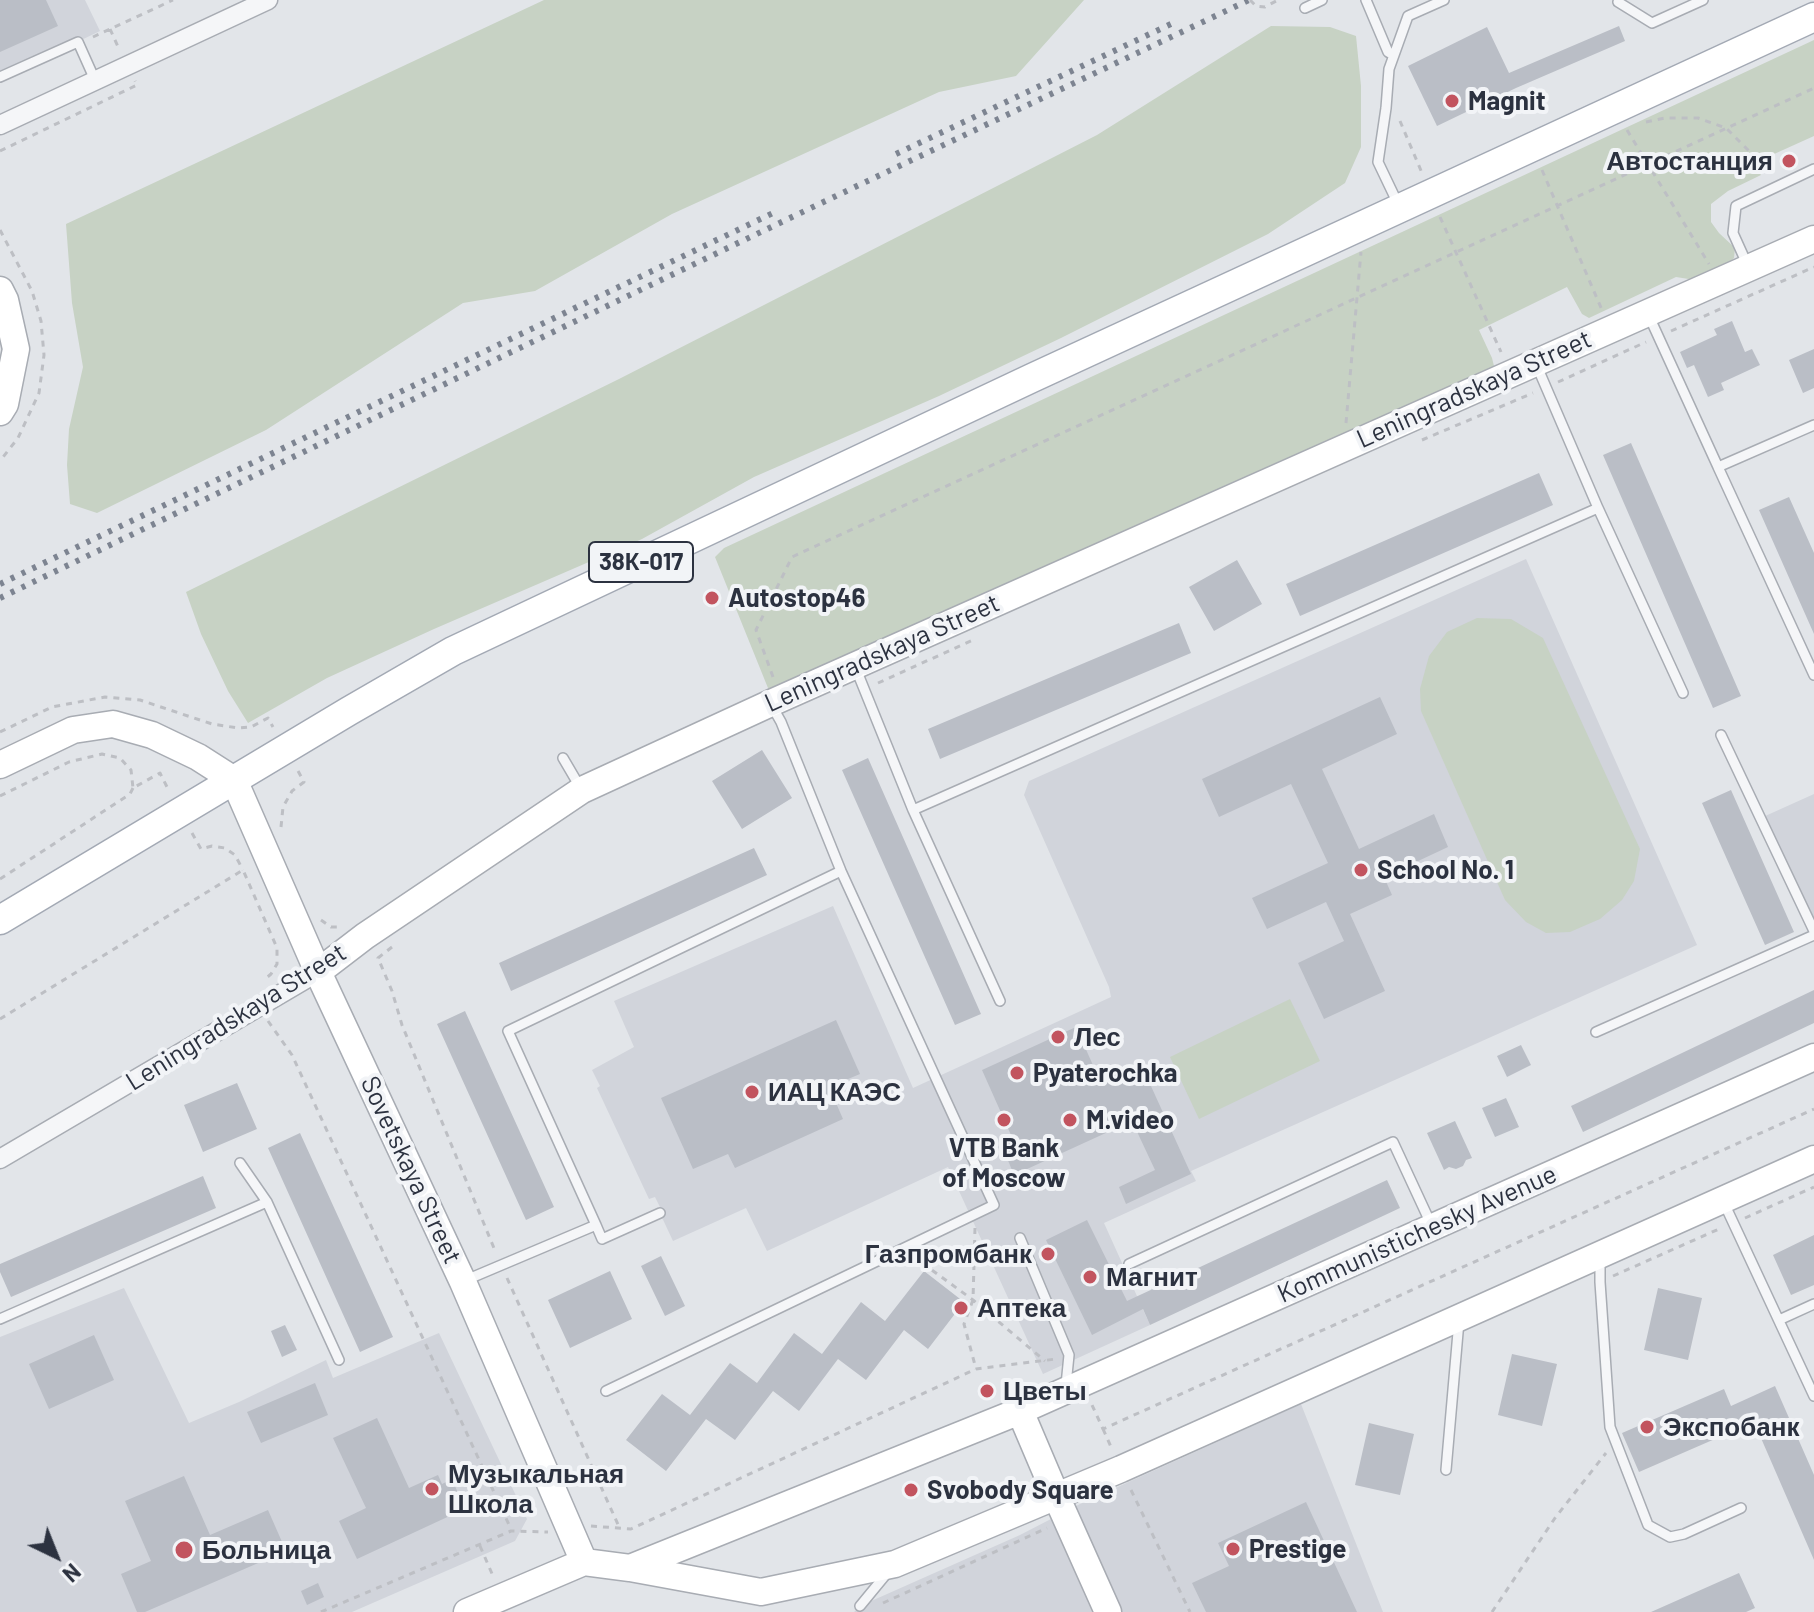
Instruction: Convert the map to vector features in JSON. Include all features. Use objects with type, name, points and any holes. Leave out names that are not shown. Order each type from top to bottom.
[{"type":"main road","name":"38К-017","points":[[0,920],[453,651],[1032,378],[1430,195],[1620,118],[1814,17]]},
{"type":"street","points":[[0,125],[268,0]]},
{"type":"street","name":"Leningradskaya Street","points":[[0,1159],[318,972],[365,936],[582,790],[776,700],[859,678],[1343,448],[1814,239]]},
{"type":"street","points":[[0,290],[16,349],[5,404],[0,412]]},
{"type":"street","points":[[0,765],[73,730],[113,724],[152,735],[198,757],[234,780]]},
{"type":"street","name":"Sovetskaya Street","points":[[234,780],[318,972],[463,1282],[584,1562]]},
{"type":"street","name":"Kommunistichesky Avenue","points":[[630,1568],[1020,1411],[1814,1057]]},
{"type":"street","points":[[482,1609],[584,1562],[761,1592],[895,1564],[1057,1498],[1814,1159]]},
{"type":"street","points":[[1020,1411],[1108,1612]]},
{"type":"lane","points":[[1305,8],[1322,0]]},
{"type":"lane","points":[[1366,0],[1388,52],[1393,55]]},
{"type":"lane","points":[[1401,209],[1378,162],[1389,69],[1408,16],[1444,0]]},
{"type":"lane","points":[[1618,2],[1652,23],[1703,0]]},
{"type":"lane","points":[[0,77],[78,42],[95,80]]},
{"type":"lane","points":[[1749,267],[1733,233],[1736,206],[1814,169]]},
{"type":"lane","points":[[1647,312],[1814,675]]},
{"type":"lane","points":[[1536,362],[1598,508],[1683,693]]},
{"type":"lane","points":[[1718,467],[1814,425]]},
{"type":"lane","points":[[913,810],[1598,508]]},
{"type":"lane","points":[[859,678],[913,810],[1000,1001]]},
{"type":"lane","points":[[606,1391],[994,1205],[841,871],[781,722],[776,700]]},
{"type":"lane","points":[[1596,1032],[1814,933],[1721,735]]},
{"type":"lane","points":[[563,758],[582,790]]},
{"type":"lane","points":[[660,1213],[602,1239],[508,1031],[841,871]]},
{"type":"lane","points":[[1129,1264],[1393,1142],[1432,1227]]},
{"type":"lane","points":[[240,1163],[267,1202],[339,1360]]},
{"type":"lane","points":[[1723,1200],[1814,1396]]},
{"type":"lane","points":[[0,1319],[267,1202]]},
{"type":"lane","points":[[463,1282],[596,1225]]},
{"type":"lane","points":[[1020,1238],[1069,1355],[1066,1391]]},
{"type":"lane","points":[[1600,1255],[1610,1427],[1648,1525],[1670,1537],[1684,1534],[1741,1508]]},
{"type":"lane","points":[[1779,1320],[1814,1304]]},
{"type":"lane","points":[[1446,1470],[1459,1318]]},
{"type":"lane","points":[[860,1606],[895,1564]]},
{"type":"path","points":[[1250,0],[1256,6],[1265,7],[1278,0]]},
{"type":"path","points":[[776,700],[756,630],[792,557],[1814,88]]},
{"type":"path","points":[[1387,92],[1510,373]]},
{"type":"path","points":[[1620,118],[1698,118],[1726,128],[1778,186]]},
{"type":"path","points":[[1620,118],[1719,280]]},
{"type":"path","points":[[1541,167],[1610,328]]},
{"type":"path","points":[[1343,448],[1364,226]]},
{"type":"path","points":[[1423,440],[1814,267]]},
{"type":"path","points":[[859,678],[979,637]]},
{"type":"path","points":[[0,879],[130,794],[133,788]]},
{"type":"path","points":[[0,1019],[243,870],[277,948],[277,964],[263,981]]},
{"type":"path","points":[[317,911],[322,921],[331,927],[347,928],[358,923],[365,936]]},
{"type":"path","points":[[402,940],[378,958],[402,1025],[501,1265],[620,1529]]},
{"type":"path","points":[[258,1007],[292,1055],[511,1531]]},
{"type":"path","points":[[975,1214],[973,1300],[964,1324],[976,1369]]},
{"type":"path","points":[[895,1252],[925,1265],[973,1300],[1045,1361]]},
{"type":"path","points":[[1492,1612],[1555,1518],[1615,1440]]},
{"type":"path","points":[[1121,1469],[1190,1612]]},
{"type":"path","points":[[321,1612],[511,1531],[546,1532]]},
{"type":"shaded area","points":[[0,0],[85,0],[100,31],[0,79]]},
{"type":"shaded area","name":"School No. 1","points":[[1526,559],[1697,945],[1191,1171],[1196,1181],[1104,1223],[1150,1325],[1043,1374],[948,1167],[767,1251],[746,1208],[673,1241],[655,1197],[649,1199],[597,1088],[600,1086],[592,1070],[634,1047],[614,1001],[833,906],[913,1088],[1111,997],[1024,795],[1029,781]]},
{"type":"shaded area","points":[[1814,794],[1814,921],[1763,817]]},
{"type":"shaded area","points":[[124,1288],[189,1423],[326,1360],[333,1378],[439,1333],[527,1519],[515,1541],[352,1612],[0,1612],[0,1337]]},
{"type":"shaded area","points":[[1301,1404],[1383,1612],[854,1612],[860,1606]]},
{"type":"green space","points":[[544,0],[1084,0],[1016,76],[939,92],[672,214],[535,291],[463,303],[266,430],[97,513],[70,504],[67,465],[69,429],[83,367],[72,303],[66,224]]},
{"type":"green space","points":[[1271,26],[1330,27],[1356,36],[1361,86],[1361,147],[1345,183],[1268,234],[1061,338],[939,396],[754,477],[642,539],[327,678],[248,723],[228,691],[201,634],[186,592],[619,379],[1097,135]]},
{"type":"green space","points":[[1814,40],[1814,136],[1752,164],[1761,175],[1728,191],[1711,204],[1711,222],[1735,248],[1734,258],[1727,265],[1695,280],[1676,277],[1589,318],[1582,314],[1567,287],[1479,330],[1492,358],[1494,366],[1490,372],[770,693],[715,557],[724,548]]},
{"type":"green space","points":[[1477,618],[1511,619],[1543,638],[1640,849],[1634,881],[1622,900],[1600,919],[1570,932],[1546,933],[1526,922],[1505,900],[1421,711],[1420,689],[1429,656],[1447,632]]},
{"type":"green space","points":[[1290,999],[1320,1061],[1199,1119],[1170,1057]]},
{"type":"building","points":[[0,0],[46,0],[58,26],[0,52]]},
{"type":"building","points":[[1619,26],[1625,41],[1437,126],[1408,66],[1487,27],[1509,73]]},
{"type":"building","points":[[1732,321],[1745,352],[1752,349],[1760,365],[1721,383],[1724,390],[1708,397],[1694,365],[1687,368],[1680,352],[1717,335],[1714,329]]},
{"type":"building","points":[[1814,349],[1814,388],[1803,393],[1789,360]]},
{"type":"building","points":[[1631,443],[1741,696],[1713,708],[1603,455]]},
{"type":"building","points":[[1539,473],[1553,505],[1300,616],[1286,584]]},
{"type":"building","points":[[1789,497],[1814,553],[1814,634],[1759,510]]},
{"type":"building","points":[[1237,560],[1262,604],[1214,631],[1189,587]]},
{"type":"building","points":[[1179,623],[1191,653],[940,759],[928,729]]},
{"type":"building","points":[[1380,697],[1397,734],[1322,769],[1359,849],[1434,814],[1448,847],[1384,877],[1392,895],[1350,914],[1385,991],[1324,1019],[1298,963],[1344,941],[1326,902],[1267,929],[1252,898],[1328,863],[1291,784],[1219,817],[1202,779]]},
{"type":"building","points":[[762,750],[792,798],[742,829],[712,781]]},
{"type":"building","points":[[868,758],[981,1014],[955,1025],[842,770]]},
{"type":"building","points":[[1731,790],[1794,932],[1765,945],[1702,803]]},
{"type":"building","points":[[754,848],[767,875],[511,991],[499,963]]},
{"type":"building","points":[[1814,990],[1814,1023],[1583,1132],[1571,1106]]},
{"type":"building","points":[[465,1011],[554,1207],[526,1220],[437,1024]]},
{"type":"building","name":"ИАЦ КАЭС","points":[[836,1020],[860,1074],[829,1087],[843,1119],[735,1168],[728,1154],[693,1169],[661,1098]]},
{"type":"building","points":[[1076,1027],[1100,1081],[1140,1062],[1191,1174],[1126,1204],[1119,1187],[1155,1170],[1132,1121],[1014,1175],[1007,1158],[1019,1153],[982,1070]]},
{"type":"building","points":[[1521,1045],[1531,1065],[1507,1077],[1497,1056]]},
{"type":"building","points":[[237,1083],[257,1129],[203,1152],[184,1105]]},
{"type":"building","points":[[1506,1098],[1519,1127],[1495,1137],[1482,1108]]},
{"type":"building","points":[[1455,1121],[1472,1158],[1456,1169],[1449,1167],[1444,1170],[1427,1133]]},
{"type":"building","points":[[300,1133],[393,1337],[360,1352],[268,1148]]},
{"type":"building","points":[[203,1176],[216,1208],[11,1297],[0,1272],[0,1264]]},
{"type":"building","points":[[1387,1180],[1400,1208],[1150,1325],[1143,1309],[1092,1335],[1046,1240],[1087,1220],[1127,1301]]},
{"type":"building","points":[[1814,1235],[1814,1285],[1791,1295],[1773,1255]]},
{"type":"building","points":[[661,1256],[685,1306],[665,1316],[641,1266]]},
{"type":"building","points":[[610,1271],[632,1319],[570,1348],[548,1300]]},
{"type":"building","points":[[924,1271],[964,1302],[928,1349],[904,1330],[866,1380],[838,1359],[799,1411],[773,1391],[735,1440],[706,1419],[666,1471],[626,1440],[662,1394],[690,1415],[730,1363],[757,1383],[794,1333],[822,1354],[861,1302],[885,1321]]},
{"type":"building","points":[[1658,1288],[1702,1298],[1688,1360],[1644,1350]]},
{"type":"building","points":[[285,1325],[297,1350],[282,1357],[271,1331]]},
{"type":"building","points":[[94,1335],[114,1380],[49,1409],[29,1364]]},
{"type":"building","points":[[1512,1354],[1557,1364],[1542,1426],[1498,1415]]},
{"type":"building","points":[[315,1383],[328,1415],[261,1443],[247,1412]]},
{"type":"building","points":[[1775,1386],[1814,1475],[1814,1560],[1754,1422],[1639,1472],[1622,1433],[1724,1389],[1731,1406]]},
{"type":"building","name":"Музыкальная Школа","points":[[377,1418],[409,1488],[438,1475],[442,1484],[452,1479],[458,1493],[449,1498],[456,1513],[357,1559],[339,1521],[366,1508],[333,1438]]},
{"type":"building","points":[[1369,1423],[1414,1434],[1400,1495],[1355,1485]]},
{"type":"building","points":[[184,1476],[210,1535],[268,1510],[286,1551],[145,1612],[137,1612],[121,1574],[151,1561],[125,1501]]},
{"type":"building","points":[[1306,1502],[1357,1612],[1206,1612],[1192,1583],[1229,1566],[1218,1543]]},
{"type":"building","points":[[1739,1573],[1755,1608],[1746,1612],[1651,1612]]},
{"type":"building","points":[[318,1583],[324,1597],[307,1605],[301,1591]]},
{"type":"railway","points":[[0,598],[1249,0]]},
{"type":"railway","points":[[896,154],[1171,24]]},
{"type":"railway","points":[[0,584],[773,213]]},
{"type":"place","name":"Magnit","points":[[1452,101]]},
{"type":"place","name":"Автостанция","points":[[1789,161]]},
{"type":"place","name":"Autostop46","points":[[712,598]]},
{"type":"place","name":"School No. 1","points":[[1361,870]]},
{"type":"place","name":"Лес","points":[[1058,1037]]},
{"type":"place","name":"Pyaterochka","points":[[1017,1073]]},
{"type":"place","name":"ИАЦ КАЭС","points":[[752,1092]]},
{"type":"place","name":"VTB Bank of Moscow","points":[[1004,1120]]},
{"type":"place","name":"M.video","points":[[1070,1120]]},
{"type":"place","name":"Газпромбанк","points":[[1048,1254]]},
{"type":"place","name":"Магнит","points":[[1090,1277]]},
{"type":"place","name":"Аптека","points":[[961,1308]]},
{"type":"place","name":"Цветы","points":[[987,1391]]},
{"type":"place","name":"Экспобанк","points":[[1647,1427]]},
{"type":"place","name":"Музыкальная Школа","points":[[432,1489]]},
{"type":"place","name":"Svobody Square","points":[[911,1490]]},
{"type":"place","name":"Prestige","points":[[1233,1549]]},
{"type":"place","name":"Больница","points":[[184,1550]]}]
